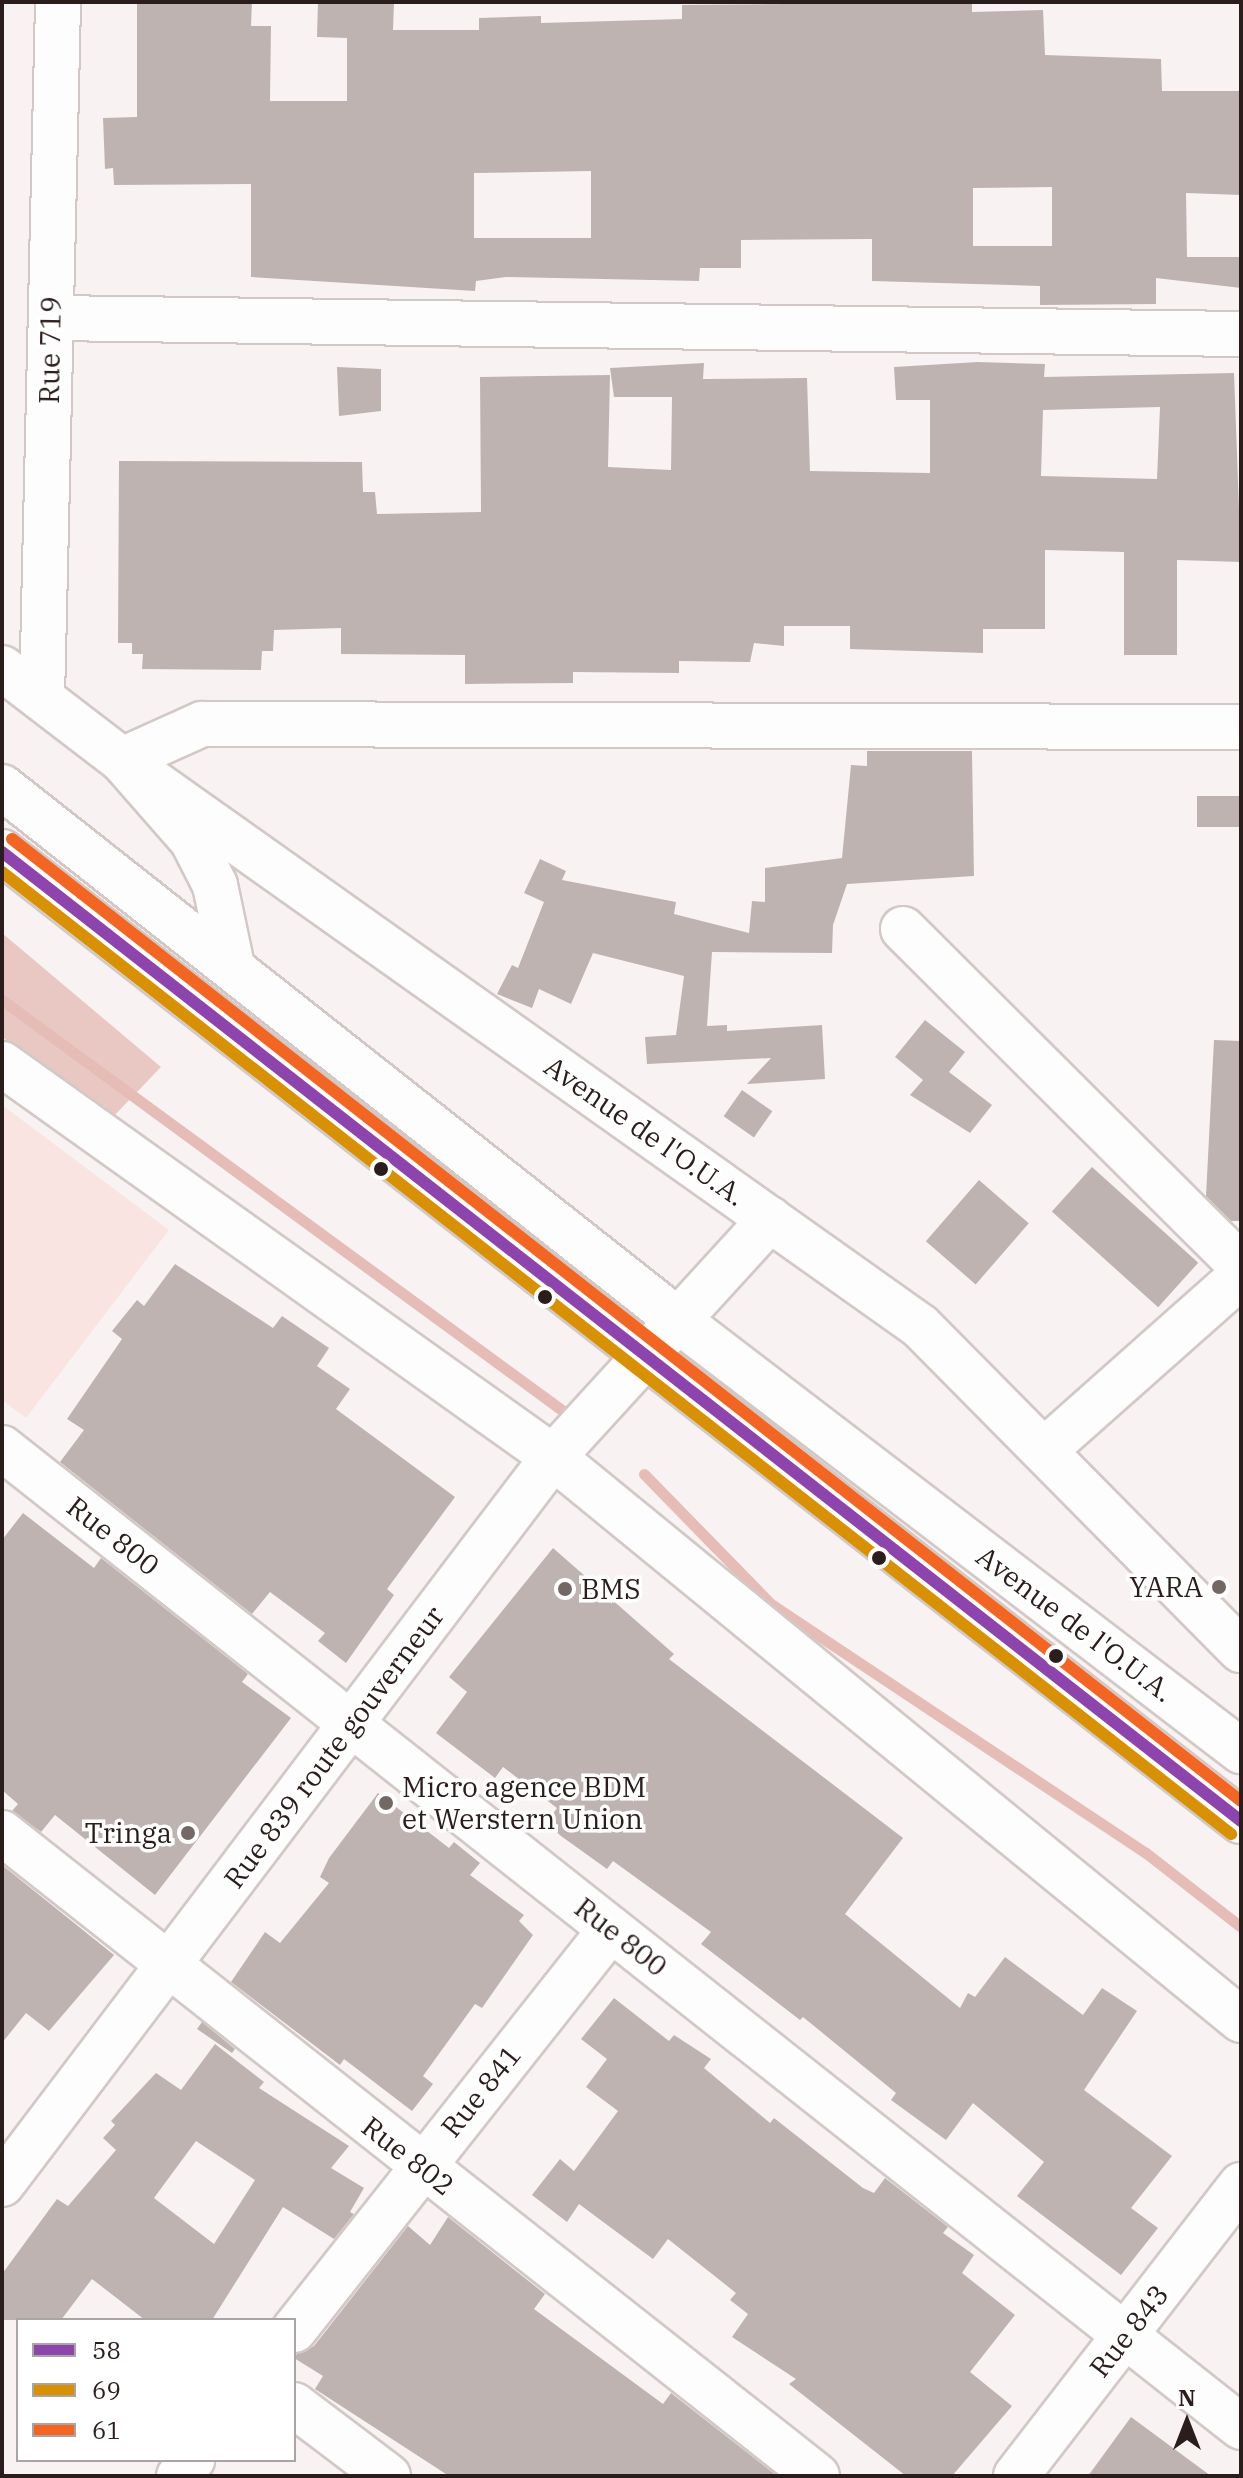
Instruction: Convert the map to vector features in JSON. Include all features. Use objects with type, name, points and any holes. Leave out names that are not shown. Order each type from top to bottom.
[{"type":"main road","name":"Rue 719","points":[[42,698],[58,2]]},
{"type":"main road","points":[[51,318],[1241,334]]},
{"type":"main road","name":"Avenue de l'O.U.A.","points":[[2,668],[122,760],[920,1326],[1047,1448],[1241,1650]]},
{"type":"main road","points":[[232,966],[215,885],[192,840],[122,760],[202,724],[1241,727]]},
{"type":"main road","name":"Avenue de l'O.U.A.","points":[[2,787],[675,1318],[1241,1751]]},
{"type":"main road","name":"Avenue de l'O.U.A.","points":[[2,852],[641,1355],[1241,1821]]},
{"type":"main road","points":[[903,929],[1241,1266]]},
{"type":"main road","points":[[2,1064],[553,1457],[1241,2020]]},
{"type":"main road","name":"Rue 839 route gouverneur","points":[[3,2181],[168,1968],[553,1457],[641,1355],[770,1219]]},
{"type":"main road","points":[[1047,1448],[1241,1276]]},
{"type":"main road","name":"Rue 800","points":[[2,1448],[1241,2427]]},
{"type":"main road","name":"Rue 802","points":[[2,1833],[168,1968],[817,2476]]},
{"type":"main road","name":"Rue 841","points":[[296,2327],[611,1929]]},
{"type":"main road","name":"Rue 843","points":[[1016,2476],[1241,2185]]},
{"type":"main road","points":[[296,2407],[388,2476]]},
{"type":"shaded area","points":[[2,933],[161,1067],[111,1119],[2,1037]]},
{"type":"shaded area","points":[[2,1105],[169,1230],[26,1418],[2,1400]]},
{"type":"building","points":[[137,2],[252,2],[251,26],[271,26],[270,101],[347,101],[347,38],[317,37],[318,2],[394,2],[393,30],[479,30],[479,18],[541,16],[541,23],[682,19],[682,5],[972,2],[972,12],[1043,10],[1045,55],[1161,59],[1162,91],[1241,91],[1241,195],[1186,193],[1187,257],[1241,257],[1241,288],[1156,278],[1156,304],[1040,305],[1040,286],[872,281],[872,239],[741,240],[741,268],[700,268],[699,281],[506,277],[476,281],[475,291],[251,277],[251,184],[114,185],[113,168],[105,169],[103,118],[137,117]],"holes":[[[591,171],[591,238],[474,238],[474,173]],[[1052,187],[1052,246],[973,246],[973,188]]]},
{"type":"building","points":[[978,362],[1045,364],[1044,377],[1234,373],[1241,562],[1177,560],[1177,655],[1124,655],[1124,552],[1045,550],[1045,629],[983,629],[983,653],[850,649],[850,626],[784,626],[784,646],[754,643],[750,662],[679,661],[679,673],[573,672],[573,683],[465,684],[465,655],[341,654],[341,628],[274,630],[273,651],[262,651],[261,670],[142,669],[143,654],[132,654],[132,643],[118,643],[119,461],[362,462],[363,492],[375,492],[377,514],[481,512],[480,377],[610,375],[608,467],[671,470],[672,397],[614,397],[610,368],[704,363],[703,379],[807,378],[810,471],[930,473],[930,400],[896,400],[894,367]],"holes":[[[1160,407],[1157,479],[1041,476],[1043,410]]]},
{"type":"building","points":[[337,367],[381,369],[381,411],[339,416]]},
{"type":"building","points":[[867,751],[972,751],[974,876],[847,884],[833,925],[832,953],[712,952],[707,1026],[727,1025],[727,1031],[822,1025],[825,1079],[747,1084],[771,1058],[647,1064],[645,1037],[676,1035],[684,976],[593,953],[571,1004],[539,989],[532,1008],[497,994],[512,965],[518,968],[544,902],[524,893],[540,859],[566,871],[562,880],[676,902],[674,914],[749,933],[752,901],[765,902],[765,868],[842,858],[851,765],[867,766]]},
{"type":"building","points":[[1197,796],[1241,796],[1241,827],[1197,827]]},
{"type":"building","points":[[925,1020],[965,1052],[949,1072],[992,1105],[970,1133],[910,1095],[923,1080],[895,1057]]},
{"type":"building","points":[[1214,1040],[1241,1041],[1241,1221],[1231,1221],[1206,1196]]},
{"type":"building","points":[[742,1090],[772,1111],[754,1137],[724,1116]]},
{"type":"building","points":[[1092,1167],[1198,1263],[1158,1307],[1052,1212]]},
{"type":"building","points":[[979,1180],[1029,1223],[976,1284],[926,1241]]},
{"type":"building","points":[[175,1264],[273,1328],[282,1316],[329,1348],[317,1366],[350,1389],[336,1409],[455,1497],[387,1589],[394,1595],[346,1663],[318,1641],[325,1633],[270,1592],[252,1614],[60,1462],[84,1430],[67,1419],[122,1339],[112,1331],[137,1300],[144,1306]]},
{"type":"building","points":[[23,1513],[94,1568],[101,1558],[248,1674],[242,1682],[291,1718],[155,1895],[55,1815],[41,1832],[12,1811],[18,1804],[2,1790],[2,1540]]},
{"type":"building","points":[[553,1548],[674,1654],[669,1659],[903,1838],[845,1914],[960,2008],[968,1993],[975,1997],[1005,1957],[1083,2015],[1102,1988],[1137,2011],[1084,2090],[1172,2156],[1131,2208],[1158,2228],[1121,2275],[1017,2196],[1044,2162],[973,2103],[946,2140],[891,2100],[896,2093],[803,2017],[800,2020],[701,1944],[711,1932],[613,1861],[607,1869],[561,1836],[546,1823],[557,1808],[503,1767],[495,1778],[436,1733],[467,1692],[449,1677]]},
{"type":"building","points":[[378,1793],[449,1848],[454,1842],[480,1863],[470,1875],[524,1915],[519,1921],[533,1935],[482,2008],[475,2004],[423,2076],[433,2084],[412,2111],[344,2059],[340,2065],[231,1982],[265,1932],[280,1943],[329,1883],[320,1877],[329,1858]]},
{"type":"building","points":[[2,1865],[114,1955],[49,2031],[26,2013],[2,2043]]},
{"type":"building","points":[[614,1998],[669,2041],[674,2035],[711,2059],[704,2068],[770,2123],[774,2118],[863,2188],[874,2193],[885,2178],[948,2227],[943,2233],[974,2255],[962,2273],[1015,2315],[970,2372],[1012,2406],[952,2476],[906,2476],[789,2384],[796,2379],[732,2337],[748,2314],[730,2300],[736,2293],[668,2239],[653,2259],[579,2204],[567,2222],[532,2195],[560,2159],[574,2171],[618,2111],[586,2087],[607,2059],[581,2039]]},
{"type":"building","points":[[202,2022],[235,2049],[232,2053],[197,2029]]},
{"type":"building","points":[[215,2044],[264,2082],[259,2088],[349,2146],[331,2168],[364,2188],[350,2212],[354,2214],[334,2239],[283,2207],[213,2318],[142,2318],[92,2279],[63,2318],[2,2320],[2,2274],[57,2199],[68,2206],[116,2150],[103,2138],[115,2125],[111,2121],[156,2073],[181,2090]],"holes":[[[196,2141],[255,2180],[214,2244],[154,2198]]]},
{"type":"building","points":[[448,2217],[545,2294],[534,2309],[663,2404],[671,2393],[777,2476],[449,2476],[315,2389],[323,2376],[296,2359],[297,2354],[314,2346],[408,2226],[430,2245]]},
{"type":"building","points":[[1131,2417],[1211,2476],[1088,2476]]},
{"type":"waterway","points":[[2,1000],[570,1416]]},
{"type":"waterway","points":[[644,1474],[771,1604],[1146,1853],[1241,1927]]},
{"type":"transit line","name":"61","points":[[12,839],[1241,1801]]},
{"type":"transit line","name":"58","points":[[2,852],[1241,1821]]},
{"type":"transit line","name":"69","points":[[2,872],[1231,1834]]},
{"type":"place","name":"YARA","points":[[1219,1587]]},
{"type":"place","name":"BMS","points":[[565,1589]]},
{"type":"place","name":"Micro agence BDM et Werstern Union","points":[[386,1803]]},
{"type":"place","name":"Tringa","points":[[188,1833]]}]
